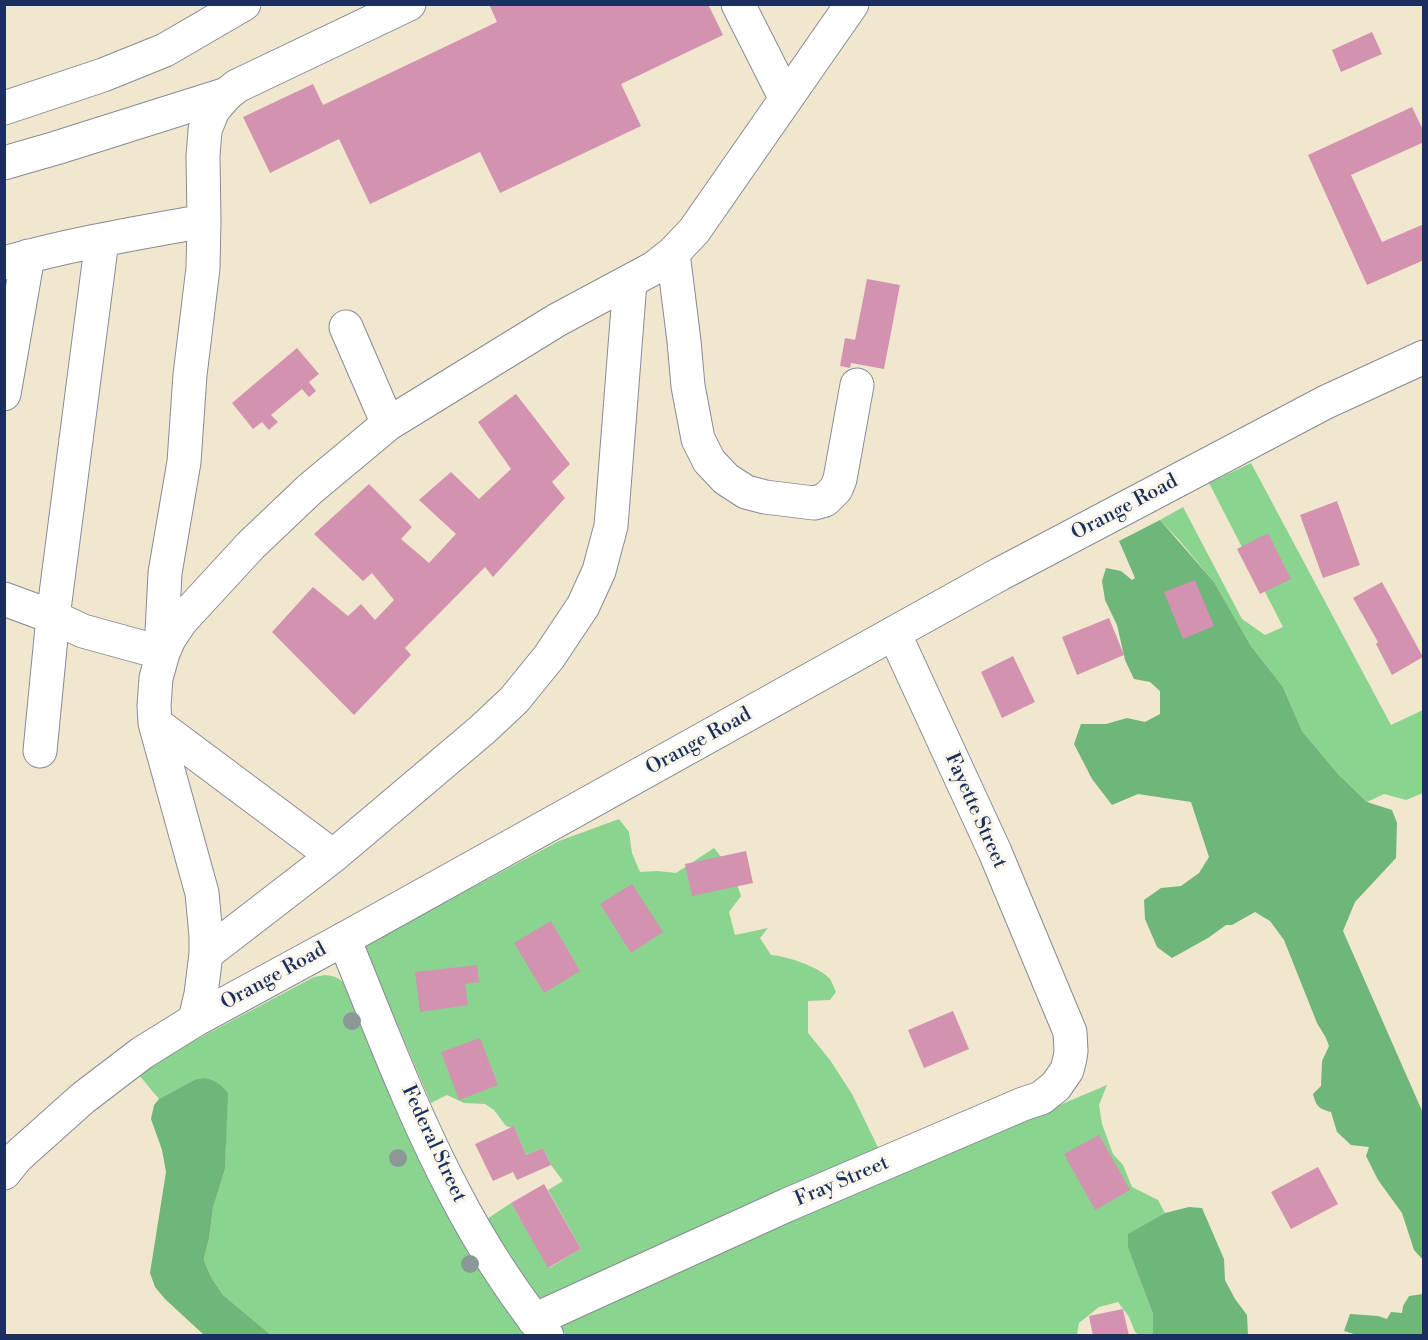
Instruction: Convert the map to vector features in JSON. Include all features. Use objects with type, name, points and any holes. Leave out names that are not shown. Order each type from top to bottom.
[{"type":"street","points":[[4,108],[103,75],[165,50],[243,4]]},
{"type":"street","points":[[163,653],[165,573],[184,462],[190,375],[203,268],[205,130],[213,110],[237,86],[409,4]]},
{"type":"street","points":[[738,4],[786,99]]},
{"type":"street","points":[[195,1020],[206,954],[202,893],[155,723],[156,678],[169,639],[181,621],[251,545],[310,489],[388,424],[558,320],[654,268],[673,252],[694,231],[852,4]]},
{"type":"street","points":[[4,163],[227,94]]},
{"type":"street","points":[[4,394],[16,260],[204,220]]},
{"type":"street","points":[[40,751],[52,617],[102,240]]},
{"type":"street","points":[[673,252],[688,386],[699,440],[709,461],[726,479],[746,492],[765,497],[814,503],[825,500],[836,489],[840,479],[857,385]]},
{"type":"street","points":[[206,954],[333,856],[482,730],[513,700],[549,657],[583,606],[599,571],[611,526],[630,282]]},
{"type":"street","points":[[346,327],[388,424]]},
{"type":"street","name":"Orange Road","points":[[4,1173],[17,1157],[83,1098],[142,1053],[195,1020],[1000,574],[1315,408],[1424,357]]},
{"type":"street","points":[[4,599],[83,631],[163,653]]},
{"type":"street","name":"Fayette Street","points":[[894,633],[995,852],[1052,990]]},
{"type":"street","points":[[155,723],[333,856]]},
{"type":"street","name":"Federal Street","points":[[344,939],[427,1137],[455,1196],[496,1266],[541,1328]]},
{"type":"street","name":"Fray Street","points":[[541,1328],[787,1205],[1041,1098],[1062,1078],[1067,1070],[1071,1051],[1070,1032],[1052,990]]},
{"type":"green space","points":[[1251,463],[1391,725],[1423,710],[1423,793],[1406,800],[1384,794],[1367,802],[1338,774],[1302,731],[1283,687],[1251,646],[1214,582],[1160,520],[1183,507],[1242,619],[1265,635],[1283,627],[1209,483]]},
{"type":"green space","points":[[1160,520],[1214,582],[1251,646],[1283,687],[1302,731],[1338,774],[1367,802],[1392,810],[1397,823],[1396,858],[1355,902],[1343,931],[1423,1113],[1423,1260],[1414,1250],[1402,1213],[1378,1180],[1366,1156],[1369,1147],[1351,1145],[1337,1132],[1331,1112],[1321,1108],[1315,1101],[1313,1094],[1321,1086],[1322,1061],[1329,1046],[1317,1023],[1284,940],[1270,921],[1255,912],[1232,925],[1226,925],[1172,958],[1157,947],[1145,919],[1144,900],[1161,888],[1181,886],[1199,873],[1209,857],[1191,802],[1138,794],[1112,805],[1092,779],[1074,744],[1081,724],[1106,724],[1127,718],[1145,722],[1160,714],[1160,691],[1150,682],[1134,679],[1125,660],[1117,625],[1105,600],[1102,581],[1106,568],[1121,571],[1132,580],[1135,578],[1119,541]]},
{"type":"green space","points":[[619,819],[629,832],[632,853],[640,872],[676,873],[714,848],[733,872],[741,896],[729,912],[735,935],[768,928],[760,938],[771,955],[802,963],[819,970],[830,979],[836,992],[830,1000],[808,1001],[808,1033],[830,1060],[852,1094],[892,1176],[1107,1085],[1099,1105],[1102,1124],[1113,1154],[1123,1165],[1132,1187],[1158,1200],[1165,1213],[1128,1235],[1135,1264],[1153,1314],[1153,1335],[1139,1335],[1135,1332],[1129,1317],[1118,1302],[1099,1307],[1079,1323],[1077,1335],[566,1335],[481,1223],[511,1203],[549,1268],[581,1249],[548,1190],[563,1181],[551,1165],[543,1148],[526,1155],[515,1129],[506,1126],[494,1110],[485,1104],[464,1103],[447,1095],[431,1103],[379,982],[360,948],[559,841]]},
{"type":"green space","points":[[325,975],[338,978],[348,988],[530,1335],[271,1335],[223,1295],[211,1277],[204,1258],[213,1208],[225,1169],[227,1093],[194,1080],[159,1099],[139,1075],[192,1042],[314,977]]},
{"type":"green space","points":[[204,1078],[218,1083],[228,1093],[225,1169],[213,1208],[205,1263],[223,1295],[271,1335],[204,1335],[165,1299],[155,1287],[150,1273],[166,1172],[162,1150],[151,1119],[154,1105],[159,1099],[194,1080]]},
{"type":"green space","points":[[1189,1207],[1202,1208],[1224,1259],[1225,1280],[1247,1315],[1248,1335],[1153,1335],[1153,1314],[1128,1247],[1128,1234],[1165,1213]]},
{"type":"green space","points":[[1423,1294],[1423,1335],[1357,1335],[1344,1331],[1350,1314],[1387,1319],[1391,1312],[1402,1313],[1409,1296]]},
{"type":"building","points":[[489,4],[708,4],[723,35],[621,84],[641,126],[500,193],[480,152],[370,204],[339,139],[270,173],[243,117],[313,84],[323,105],[497,22]]},
{"type":"building","points":[[1372,32],[1382,54],[1341,72],[1332,50]]},
{"type":"building","points":[[1412,107],[1424,132],[1424,142],[1351,175],[1382,242],[1424,224],[1424,260],[1367,285],[1308,155]]},
{"type":"building","points":[[867,279],[900,285],[884,369],[851,363],[850,368],[840,366],[845,338],[855,340]]},
{"type":"building","points":[[297,348],[319,374],[309,382],[316,391],[309,397],[302,389],[271,415],[278,422],[269,430],[262,422],[253,429],[232,403]]},
{"type":"building","points":[[516,394],[570,464],[552,482],[565,498],[493,577],[485,567],[405,648],[411,655],[354,715],[272,632],[313,587],[348,616],[361,604],[375,620],[394,600],[372,573],[363,581],[314,534],[369,484],[412,527],[401,539],[429,563],[456,534],[419,500],[451,472],[479,499],[511,469],[478,422]]},
{"type":"building","points":[[1337,501],[1360,565],[1323,578],[1300,515]]},
{"type":"building","points":[[1268,533],[1291,579],[1260,594],[1237,549]]},
{"type":"building","points":[[1195,580],[1214,626],[1183,639],[1164,592]]},
{"type":"building","points":[[1382,582],[1423,657],[1392,675],[1376,644],[1378,642],[1353,598]]},
{"type":"building","points":[[1109,618],[1124,655],[1077,675],[1062,637]]},
{"type":"building","points":[[1013,656],[1035,702],[1002,718],[981,672]]},
{"type":"building","points":[[746,851],[753,883],[692,896],[685,864]]},
{"type":"building","points":[[632,884],[663,932],[631,953],[600,904]]},
{"type":"building","points":[[551,921],[580,971],[544,993],[514,943]]},
{"type":"building","points":[[477,965],[479,982],[465,984],[468,1005],[420,1012],[415,972]]},
{"type":"building","points":[[953,1011],[969,1049],[924,1068],[908,1030]]},
{"type":"building","points":[[480,1038],[498,1085],[459,1100],[441,1052]]},
{"type":"building","points":[[514,1126],[526,1155],[543,1148],[551,1165],[517,1180],[513,1172],[493,1181],[475,1144]]},
{"type":"building","points":[[1099,1135],[1130,1190],[1095,1210],[1064,1154]]},
{"type":"building","points":[[1318,1167],[1338,1204],[1291,1229],[1271,1192]]},
{"type":"building","points":[[544,1184],[581,1249],[548,1268],[511,1203]]},
{"type":"building","points":[[1123,1309],[1129,1336],[1093,1336],[1089,1316]]}]
